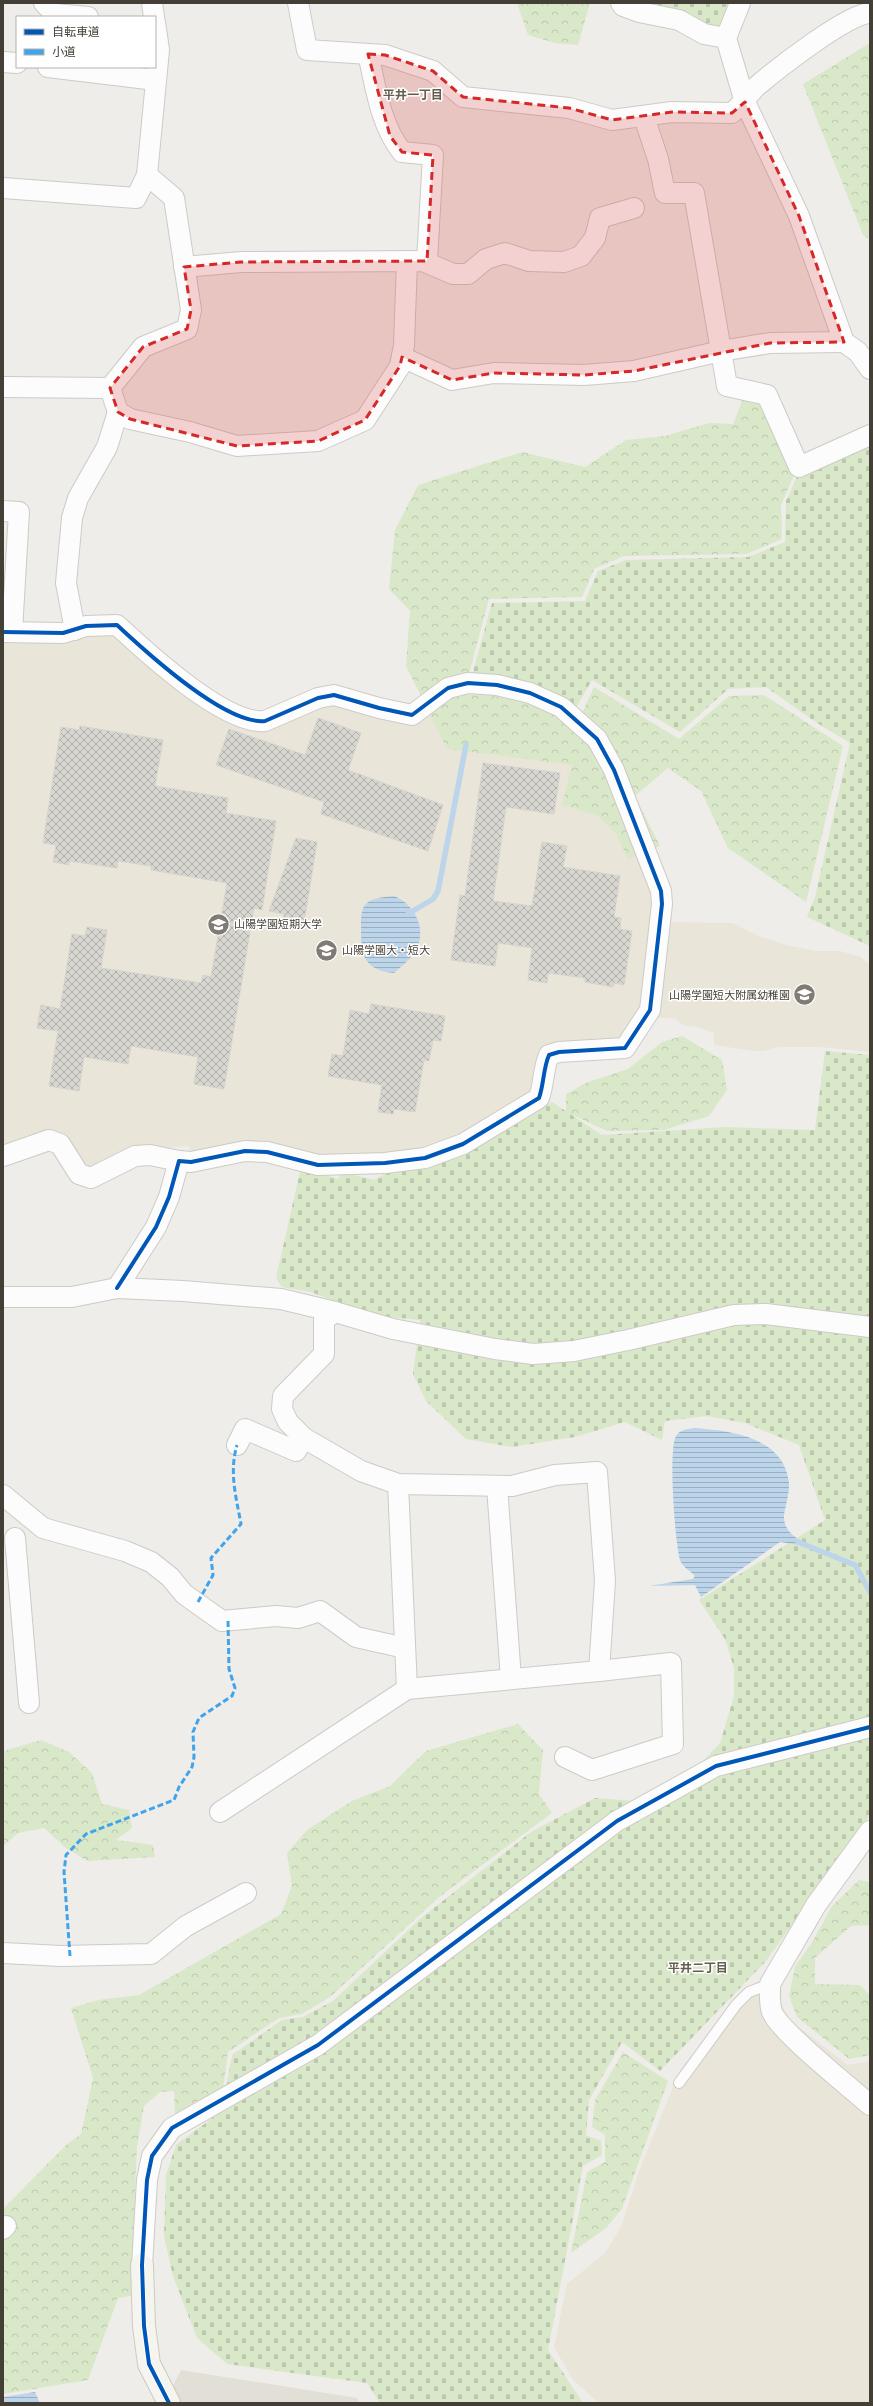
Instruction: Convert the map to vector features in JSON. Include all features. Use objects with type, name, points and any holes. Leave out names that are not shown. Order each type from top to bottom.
[{"type":"street","points":[[44,3],[55,14],[77,16]]},
{"type":"street","points":[[152,3],[154,16]]},
{"type":"street","points":[[298,3],[307,50],[384,55],[433,71],[463,97],[569,108],[612,120],[672,112],[732,113],[745,102],[756,87],[837,26],[864,13],[870,13]]},
{"type":"street","points":[[621,3],[623,6],[639,12],[680,20],[704,34],[726,38]]},
{"type":"street","points":[[740,3],[726,38],[745,102],[799,216],[844,342],[858,352],[870,369]]},
{"type":"street","points":[[3,188],[136,198],[147,175],[159,50],[156,30]]},
{"type":"street","points":[[368,54],[380,107],[390,136],[402,152],[433,155],[427,262]]},
{"type":"street","points":[[3,62],[16,63]]},
{"type":"street","points":[[56,68],[156,80]]},
{"type":"street","points":[[644,116],[658,159],[665,193],[694,193],[727,386],[767,395],[800,467],[870,435]]},
{"type":"street","points":[[110,388],[143,347],[187,329],[191,310],[174,198],[147,175]]},
{"type":"street","points":[[184,267],[241,262],[407,261],[427,262],[453,274],[468,274],[486,259],[505,253],[529,261],[564,262],[581,256],[595,238],[600,218],[634,208]]},
{"type":"street","points":[[118,412],[130,419],[190,432],[237,446],[318,441],[366,420],[400,366],[404,345],[407,261]]},
{"type":"street","points":[[402,356],[452,380],[494,373],[584,375],[634,371],[721,351],[770,343],[844,342]]},
{"type":"street","points":[[3,387],[110,388]]},
{"type":"street","points":[[75,630],[66,583],[72,518],[78,498],[107,447],[118,412],[110,388]]},
{"type":"street","points":[[3,511],[19,512],[8,631],[63,633],[86,626],[117,625],[152,658],[220,707],[257,722],[266,721],[318,698],[334,695],[379,708],[412,715],[448,688],[468,683],[497,685],[530,693],[552,701],[597,739],[614,770],[661,891],[662,904],[650,1010],[625,1048],[559,1052],[549,1055],[545,1063],[543,1088],[539,1098],[463,1144],[425,1158],[385,1163],[318,1165],[267,1152],[245,1151],[191,1162],[150,1155],[135,1156],[90,1178],[84,1178],[79,1174],[60,1144],[49,1140],[3,1156]]},
{"type":"street","points":[[117,1288],[156,1227],[169,1196],[179,1161]]},
{"type":"street","points":[[3,1297],[72,1297],[117,1288],[183,1291],[281,1299],[335,1312],[392,1329],[495,1350],[533,1354],[574,1351],[605,1345],[734,1315],[766,1314],[870,1326]]},
{"type":"street","points":[[335,1312],[324,1320],[324,1354],[283,1396],[282,1409],[288,1422],[304,1438],[361,1471],[398,1484],[512,1486],[555,1475],[597,1472],[605,1581],[599,1671]]},
{"type":"street","points":[[237,1445],[245,1429],[296,1451],[304,1438]]},
{"type":"street","points":[[398,1484],[408,1689]]},
{"type":"street","points":[[497,1486],[511,1679]]},
{"type":"street","points":[[3,1495],[43,1528],[125,1551],[151,1562],[170,1578],[184,1594],[222,1621],[276,1616],[298,1618],[320,1611],[356,1637],[405,1648]]},
{"type":"street","points":[[29,1703],[9,1538],[57,1532]]},
{"type":"street","points":[[220,1812],[408,1689],[671,1663],[673,1744],[592,1770],[565,1757]]},
{"type":"street","points":[[169,2403],[149,2364],[144,2326],[142,2266],[147,2180],[152,2156],[172,2128],[318,2045],[617,1821],[658,1797],[716,1766],[870,1728]]},
{"type":"street","points":[[870,1831],[816,1905],[770,1984],[769,1998],[773,2013],[788,2032],[870,2105]]},
{"type":"street","points":[[3,1953],[61,1956],[151,1954],[186,1926],[246,1893]]},
{"type":"lane","points":[[679,2082],[736,2005],[749,1992],[770,1984]]},
{"type":"highlighted area","points":[[368,54],[385,55],[433,71],[463,97],[569,108],[612,120],[672,112],[732,113],[745,102],[799,216],[844,342],[770,343],[634,371],[584,375],[494,373],[452,380],[402,357],[400,366],[365,420],[318,441],[237,446],[130,419],[118,412],[110,388],[143,347],[187,329],[191,310],[184,267],[241,262],[427,261],[433,155],[402,152],[390,136]]},
{"type":"shaded area","name":"山陽学園大・短大","points":[[114,632],[241,725],[326,702],[407,722],[457,692],[491,693],[521,698],[591,743],[655,898],[645,1002],[621,1039],[563,1043],[529,1096],[447,1144],[414,1154],[191,1157],[189,1146],[130,1150],[88,1171],[67,1143],[3,1146],[3,639]]},
{"type":"shaded area","points":[[667,922],[733,923],[759,936],[786,945],[815,951],[840,951],[861,957],[870,966],[870,1052],[821,1047],[778,1047],[763,1051],[753,1051],[714,1045],[714,1033],[696,1027],[682,1025],[676,1019],[655,1017]]},
{"type":"shaded area","points":[[751,1986],[782,1988],[781,2003],[791,2021],[848,2065],[870,2061],[870,2403],[599,2403],[573,2380],[554,2347],[567,2284],[605,2253],[621,2227],[640,2168],[680,2070],[722,2017]]},
{"type":"shaded area","points":[[181,2370],[357,2398],[360,2403],[164,2403]]},
{"type":"green space","points":[[517,3],[590,3],[578,45],[555,43],[528,35]]},
{"type":"green space","points":[[632,3],[732,3],[723,32]]},
{"type":"green space","points":[[870,43],[870,240],[863,235],[803,84]]},
{"type":"green space","points":[[744,396],[764,398],[796,471],[781,505],[782,539],[747,554],[624,556],[594,569],[582,597],[489,599],[469,674],[467,695],[493,696],[582,713],[594,687],[679,739],[729,696],[764,695],[843,746],[806,902],[728,848],[701,791],[668,768],[635,796],[660,846],[628,859],[616,834],[598,816],[562,805],[572,765],[447,749],[406,666],[410,611],[389,589],[395,530],[418,485],[522,452],[585,467],[626,440],[665,436],[709,423],[733,424]]},
{"type":"green space","points":[[870,438],[870,946],[807,917],[815,897],[850,743],[817,723],[766,687],[728,689],[680,732],[592,680],[576,708],[540,686],[472,675],[492,603],[585,601],[598,571],[626,560],[748,557],[785,542],[786,501],[799,472]]},
{"type":"green space","points":[[682,1036],[722,1060],[727,1090],[709,1116],[664,1130],[607,1131],[566,1112],[566,1094],[588,1082],[628,1069],[662,1042]]},
{"type":"green space","points":[[825,1051],[870,1055],[870,1815],[766,1961],[660,2071],[622,2042],[589,2100],[586,2135],[601,2141],[602,2155],[583,2166],[548,2350],[583,2403],[380,2403],[367,2383],[227,2364],[197,2338],[173,2276],[164,2236],[166,2175],[176,2145],[222,2111],[232,2055],[282,2020],[303,2017],[333,2001],[421,1918],[531,1832],[595,1798],[663,1803],[720,1743],[734,1696],[734,1668],[725,1639],[699,1600],[825,1520],[799,1445],[745,1423],[707,1416],[665,1421],[662,1440],[625,1422],[575,1437],[512,1447],[466,1439],[426,1401],[413,1374],[420,1320],[369,1315],[311,1292],[282,1287],[276,1278],[301,1167],[338,1179],[342,1172],[374,1180],[392,1172],[452,1156],[490,1138],[552,1102],[602,1135],[725,1127],[815,1130]]},
{"type":"green space","points":[[518,1724],[543,1750],[539,1794],[552,1813],[438,1898],[330,1997],[302,2014],[279,2018],[228,2052],[223,2089],[175,2116],[174,2091],[160,2092],[144,2106],[137,2147],[135,2189],[136,2295],[118,2298],[88,2380],[3,2394],[3,2209],[66,2145],[81,2134],[93,2078],[71,2008],[98,2000],[139,1995],[281,1914],[292,1886],[287,1853],[307,1830],[352,1801],[390,1786],[426,1751]]},
{"type":"green space","points":[[41,1740],[69,1752],[92,1773],[102,1804],[129,1810],[132,1828],[116,1840],[153,1845],[155,1857],[87,1861],[66,1848],[44,1828],[18,1833],[3,1846],[3,1751]]},
{"type":"green space","points":[[859,1880],[870,1882],[870,1925],[851,1926],[815,1958],[815,1984],[860,1985],[870,1995],[870,2055],[849,2059],[797,2017],[789,1996],[795,1966],[810,1946],[832,1906]]},
{"type":"green space","points":[[623,2052],[668,2081],[622,2209],[606,2228],[571,2253],[587,2172],[605,2162],[605,2135],[592,2127],[595,2100]]},
{"type":"water","points":[[394,896],[401,899],[412,910],[419,924],[420,940],[415,952],[407,962],[394,973],[383,971],[369,964],[363,951],[361,925],[363,909],[368,902],[379,898]]},
{"type":"water","points":[[695,1428],[725,1431],[754,1439],[767,1446],[777,1455],[785,1468],[789,1483],[784,1516],[786,1527],[790,1533],[803,1542],[801,1545],[780,1542],[701,1597],[695,1585],[649,1586],[693,1579],[695,1576],[680,1560],[674,1517],[672,1477],[674,1444],[676,1436],[682,1431]]},
{"type":"water","points":[[35,2392],[40,2403],[3,2403],[3,2397]]},
{"type":"building","points":[[318,718],[361,733],[348,770],[443,805],[428,851],[321,814],[324,802],[216,765],[229,729],[305,755]]},
{"type":"building","points":[[80,726],[163,740],[155,786],[228,798],[226,813],[276,821],[262,910],[254,908],[224,1089],[194,1084],[198,1057],[131,1046],[128,1064],[84,1057],[79,1091],[49,1086],[58,1031],[37,1028],[41,1005],[60,1009],[72,934],[85,936],[87,927],[107,930],[101,968],[201,983],[203,975],[211,977],[227,883],[151,870],[151,866],[118,861],[117,868],[69,861],[69,865],[53,862],[56,845],[43,843],[61,727],[79,730]]},
{"type":"building","points":[[483,763],[560,773],[554,814],[506,807],[493,901],[532,906],[542,842],[567,846],[563,867],[620,876],[614,917],[621,918],[620,929],[632,931],[624,985],[614,983],[613,987],[585,982],[585,978],[548,973],[547,983],[528,980],[532,948],[498,943],[495,966],[451,960],[460,895],[465,896]]},
{"type":"building","points":[[296,838],[317,842],[303,929],[282,925],[284,914],[269,911]]},
{"type":"building","points":[[371,1004],[445,1016],[441,1041],[433,1040],[429,1061],[424,1060],[415,1112],[394,1109],[393,1114],[378,1112],[382,1085],[328,1076],[332,1054],[343,1056],[350,1010],[369,1014]]},
{"type":"waterway","points":[[408,914],[433,899],[438,891],[466,745]]},
{"type":"waterway","points":[[798,1542],[855,1565],[870,1592]]},
{"type":"marked path","points":[[198,1602],[213,1575],[211,1558],[241,1524],[233,1475],[237,1445]]},
{"type":"marked path","points":[[70,1956],[64,1872],[66,1855],[86,1834],[174,1800],[179,1787],[192,1767],[194,1757],[193,1732],[199,1718],[232,1696],[235,1688],[229,1669],[228,1620]]},
{"type":"cycle path","points":[[3,632],[63,633],[86,626],[117,625],[166,668],[208,700],[248,719],[265,721],[318,698],[334,695],[379,708],[412,715],[448,688],[468,683],[497,685],[530,693],[561,707],[597,739],[614,770],[661,891],[662,904],[650,1010],[625,1048],[559,1052],[549,1055],[539,1098],[463,1144],[425,1158],[385,1163],[318,1165],[267,1152],[245,1151],[191,1162],[179,1161],[169,1197],[156,1227],[117,1288]]},
{"type":"cycle path","points":[[169,2403],[149,2364],[144,2326],[142,2265],[147,2180],[152,2156],[172,2128],[318,2045],[617,1821],[716,1766],[870,1727]]},
{"type":"place","name":"山陽学園短期大学","points":[[219,924]]},
{"type":"place","name":"山陽学園大・短大","points":[[327,950]]},
{"type":"place","name":"山陽学園短大附属幼稚園","points":[[805,995]]},
{"type":"district","name":"平井一丁目","points":[[413,95]]},
{"type":"district","name":"平井二丁目","points":[[698,1968]]}]
